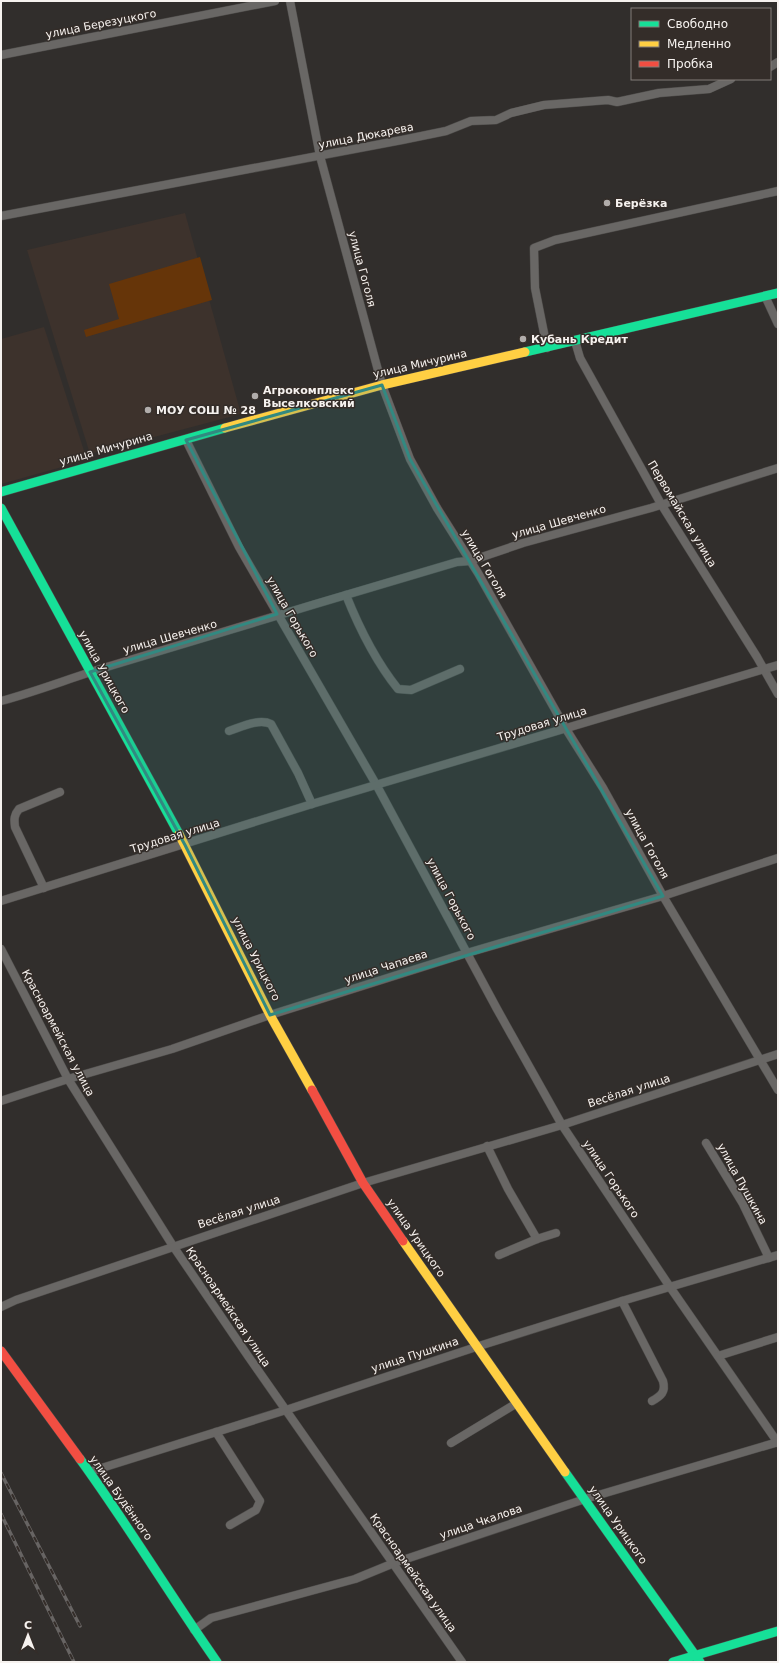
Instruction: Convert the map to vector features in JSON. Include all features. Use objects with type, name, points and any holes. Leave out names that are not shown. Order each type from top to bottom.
[{"type":"street","name":"улица Березуцкого","points":[[1,55],[249,3],[275,1]]},
{"type":"street","name":"улица Гоголя","points":[[290,1],[320,156],[382,385],[410,459],[566,729],[603,788],[663,896],[778,1090]]},
{"type":"street","name":"улица Дюкарева","points":[[1,216],[446,131],[471,122],[496,120],[510,113],[544,105],[608,100],[617,102],[659,92],[710,89],[729,80]]},
{"type":"street","points":[[547,348],[536,288],[534,248],[562,238],[778,191]]},
{"type":"street","name":"улица Мичурина","points":[[1,492],[382,385],[547,348],[778,293]]},
{"type":"street","points":[[765,296],[778,324]]},
{"type":"street","name":"Первомайская улица","points":[[575,341],[580,358],[661,504],[778,694]]},
{"type":"street","name":"улица Горького","points":[[186,440],[239,547],[377,786],[496,1009],[562,1125],[670,1287],[778,1442]]},
{"type":"street","name":"улица Шевченко","points":[[1,701],[28,694],[90,672],[237,629],[277,614],[457,562],[470,561],[523,543],[661,504],[778,468]]},
{"type":"street","name":"улица Урицкого","points":[[1,508],[185,845],[270,1015],[363,1183],[476,1347],[697,1658]]},
{"type":"street","points":[[346,595],[361,628],[391,680],[398,689],[411,690],[460,669]]},
{"type":"street","name":"Трудовая улица","points":[[1,901],[185,845],[312,804],[377,786],[778,665]]},
{"type":"street","points":[[229,731],[259,722],[267,722],[271,724],[298,774],[312,804]]},
{"type":"street","points":[[44,888],[15,826],[15,814],[19,809],[60,792]]},
{"type":"street","name":"улица Чапаева","points":[[1,1101],[68,1079],[172,1049],[270,1015],[467,953],[663,896],[778,858]]},
{"type":"street","name":"Красноармейская улица","points":[[1,949],[68,1079],[173,1246],[462,1662]]},
{"type":"street","name":"Весёлая улица","points":[[1,1307],[16,1300],[173,1246],[363,1183],[562,1125],[778,1054]]},
{"type":"street","name":"улица Пушкина","points":[[706,1143],[743,1204],[770,1258]]},
{"type":"street","points":[[486,1146],[508,1189],[537,1238]]},
{"type":"street","points":[[499,1255],[537,1238],[556,1233]]},
{"type":"street","name":"улица Пушкина","points":[[89,1472],[622,1301],[778,1255]]},
{"type":"street","points":[[622,1301],[665,1387],[661,1396],[652,1401]]},
{"type":"street","points":[[718,1356],[778,1337]]},
{"type":"street","name":"улица Будённого","points":[[1,1351],[89,1472],[154,1566],[175,1602],[216,1662]]},
{"type":"street","points":[[451,1443],[517,1403]]},
{"type":"street","points":[[216,1432],[260,1501],[256,1510],[230,1525]]},
{"type":"street","name":"улица Чкалова","points":[[194,1630],[211,1618],[355,1579],[394,1563],[585,1499],[778,1442]]},
{"type":"street","points":[[673,1662],[697,1658],[778,1631]]},
{"type":"highlighted area","points":[[382,385],[410,459],[663,896],[270,1015],[185,845],[90,672],[277,614],[186,440]]},
{"type":"shaded area","points":[[185,213],[241,414],[90,454],[27,250]]},
{"type":"shaded area","points":[[200,257],[212,300],[86,337],[84,330],[119,319],[109,284]]},
{"type":"shaded area","points":[[44,327],[87,460],[1,484],[1,339]]},
{"type":"railway","points":[[1,1473],[80,1626]]},
{"type":"railway","points":[[1,1514],[74,1662]]},
{"type":"traffic: fast","points":[[525,352],[778,293]]},
{"type":"traffic: fast","points":[[1,492],[225,428]]},
{"type":"traffic: fast","points":[[1,508],[179,834]]},
{"type":"traffic: fast","points":[[80,1459],[217,1662]]},
{"type":"traffic: fast","points":[[565,1472],[700,1662]]},
{"type":"traffic: fast","points":[[673,1662],[778,1631]]},
{"type":"traffic: slow","points":[[225,428],[382,385],[525,352]]},
{"type":"traffic: slow","points":[[179,834],[270,1015],[312,1090]]},
{"type":"traffic: slow","points":[[403,1241],[565,1472]]},
{"type":"traffic: jam","points":[[312,1090],[363,1183],[403,1241]]},
{"type":"traffic: jam","points":[[1,1351],[80,1459]]},
{"type":"place","name":"Берёзка","points":[[607,203]]},
{"type":"place","name":"Кубань Кредит","points":[[523,339]]},
{"type":"place","name":"Агрокомплекс Выселковский","points":[[255,396]]},
{"type":"place","name":"МОУ СОШ № 28","points":[[148,410]]}]
